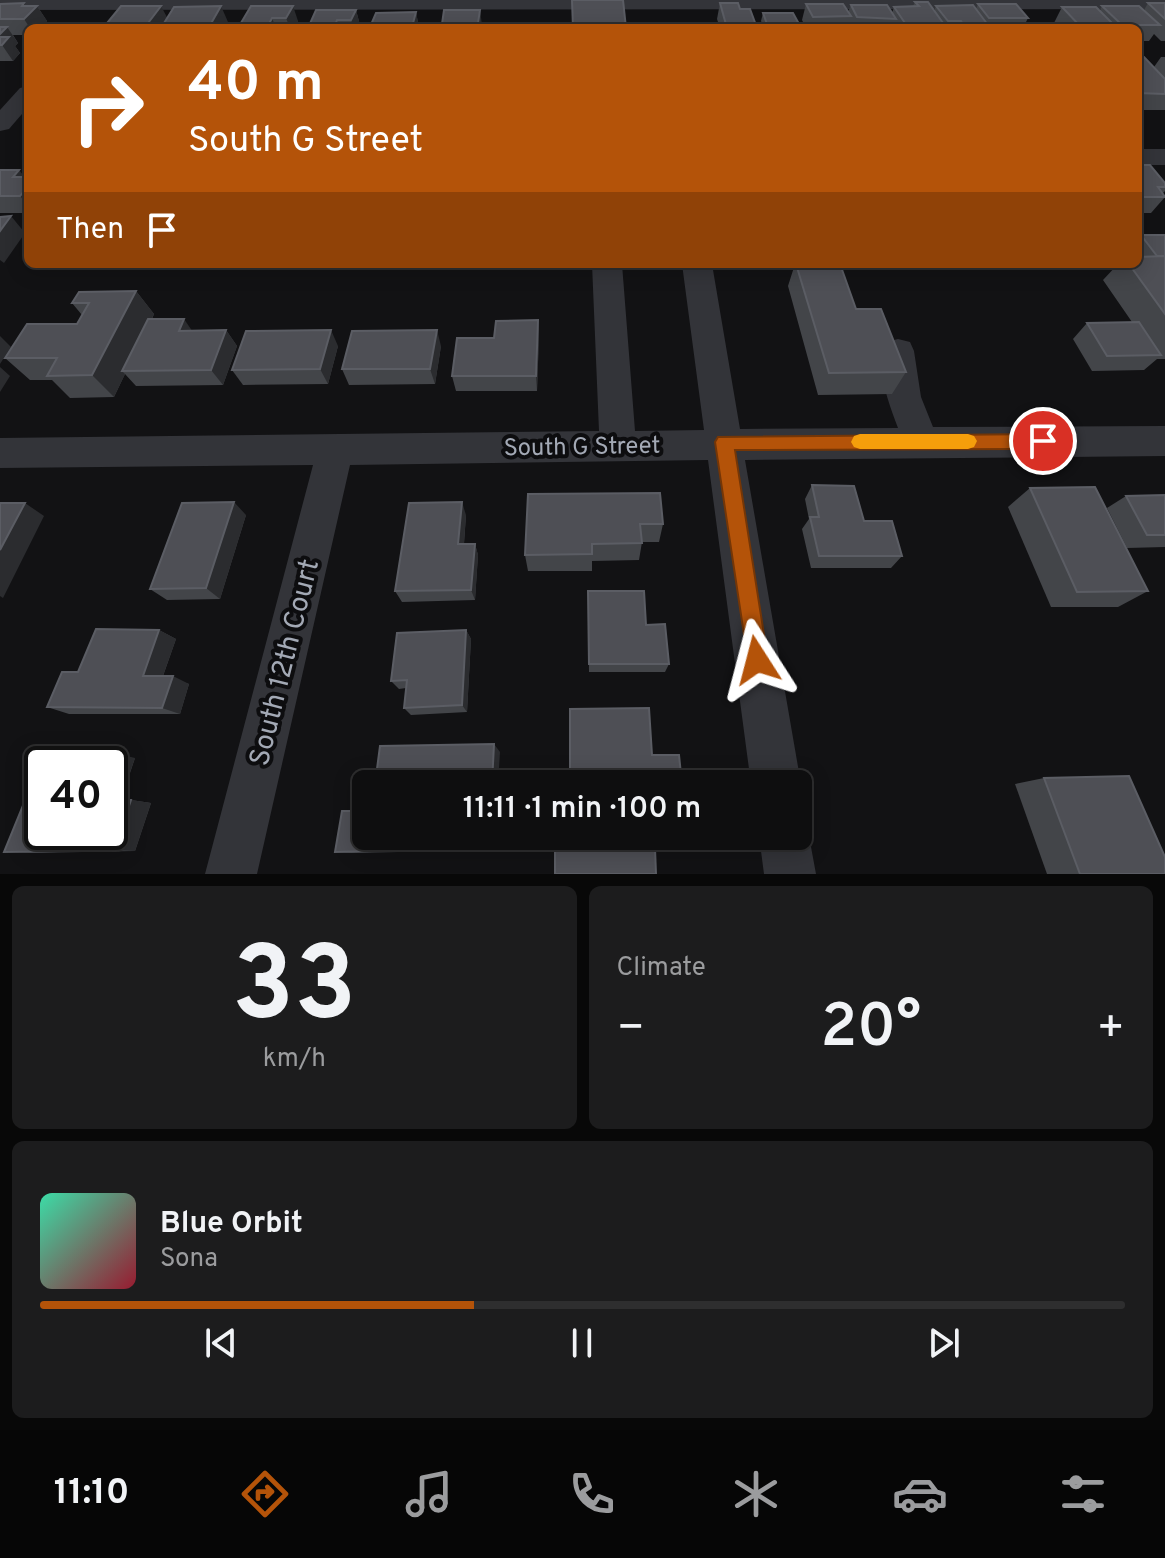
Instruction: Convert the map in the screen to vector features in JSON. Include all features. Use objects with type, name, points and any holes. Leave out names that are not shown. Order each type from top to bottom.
[{"type":"street","points":[[90,24],[109,2]]},
{"type":"street","points":[[657,2],[660,24]]},
{"type":"street","points":[[0,4],[1165,3]]},
{"type":"street","points":[[551,24],[552,4]]},
{"type":"street","points":[[0,124],[24,97]]},
{"type":"street","points":[[1142,157],[1165,157]]},
{"type":"street","points":[[607,268],[618,445]]},
{"type":"street","points":[[698,268],[774,770]]},
{"type":"street","points":[[898,351],[904,397],[921,442]]},
{"type":"street","name":"South G Street","points":[[0,453],[335,451],[724,442],[1165,441]]},
{"type":"street","name":"South 12th Court","points":[[231,874],[335,451]]},
{"type":"street","points":[[786,850],[790,874]]},
{"type":"building","points":[[572,0],[623,0],[626,24],[573,24]]},
{"type":"building","points":[[915,2],[928,2],[943,23],[905,23],[894,7],[919,6]]},
{"type":"building","points":[[24,3],[22,6],[37,6],[24,19],[0,19],[0,4]]},
{"type":"building","points":[[720,3],[738,3],[740,9],[750,9],[756,24],[726,24]]},
{"type":"building","points":[[1148,3],[1165,3],[1165,19]]},
{"type":"building","points":[[806,4],[843,4],[851,16],[813,17]]},
{"type":"building","points":[[978,4],[1016,4],[1028,18],[989,18]]},
{"type":"building","points":[[851,5],[887,5],[896,19],[857,17]]},
{"type":"building","points":[[973,5],[987,24],[948,21],[936,6]]},
{"type":"building","points":[[121,6],[161,6],[147,24],[106,24]]},
{"type":"building","points":[[221,6],[211,24],[163,24],[174,7]]},
{"type":"building","points":[[251,6],[293,6],[286,18],[272,18],[269,24],[240,24]]},
{"type":"building","points":[[1102,6],[1139,6],[1160,25],[1142,24],[1121,24]]},
{"type":"building","points":[[1062,7],[1096,7],[1113,24],[1078,24]]},
{"type":"building","points":[[316,10],[356,10],[351,20],[337,20],[336,24],[310,24]]},
{"type":"building","points":[[444,10],[480,10],[478,23],[442,24]]},
{"type":"building","points":[[416,12],[413,24],[371,24],[376,13]]},
{"type":"building","points":[[763,13],[793,13],[799,24],[767,24]]},
{"type":"building","points":[[0,37],[9,37],[0,45]]},
{"type":"building","points":[[1142,57],[1165,79],[1165,94],[1142,93]]},
{"type":"building","points":[[1142,165],[1150,165],[1165,183],[1165,187],[1158,187],[1165,197],[1142,197]]},
{"type":"building","points":[[0,170],[19,170],[13,177],[24,177],[24,192],[20,196],[0,196]]},
{"type":"building","points":[[11,216],[0,231],[0,217]]},
{"type":"building","points":[[1142,235],[1165,235],[1165,256],[1157,256]]},
{"type":"building","points":[[1165,256],[1165,314],[1132,268],[1142,268],[1142,257]]},
{"type":"building","points":[[797,268],[841,268],[856,309],[881,309],[906,372],[829,373]]},
{"type":"building","points":[[136,291],[92,375],[47,376],[57,358],[5,358],[27,324],[77,324],[89,303],[72,303],[79,292]]},
{"type":"building","points":[[148,319],[184,319],[179,331],[226,330],[211,370],[122,371]]},
{"type":"building","points":[[538,320],[536,376],[452,376],[457,338],[494,338],[496,321]]},
{"type":"building","points":[[1139,322],[1161,355],[1107,356],[1087,323]]},
{"type":"building","points":[[331,330],[320,369],[232,370],[246,331]]},
{"type":"building","points":[[437,330],[430,369],[342,369],[352,331]]},
{"type":"building","points":[[812,485],[854,486],[864,521],[892,521],[902,556],[819,556],[810,517],[819,517]]},
{"type":"building","points":[[1095,487],[1148,591],[1077,592],[1030,488]]},
{"type":"building","points":[[660,493],[663,524],[640,524],[642,543],[592,544],[592,554],[525,555],[528,494]]},
{"type":"building","points":[[1165,495],[1165,535],[1147,535],[1126,496]]},
{"type":"building","points":[[234,502],[206,588],[150,589],[182,503]]},
{"type":"building","points":[[462,502],[458,544],[475,544],[471,590],[395,591],[409,503]]},
{"type":"building","points":[[0,503],[25,503],[0,550]]},
{"type":"building","points":[[588,591],[644,591],[646,625],[665,624],[669,664],[589,664]]},
{"type":"building","points":[[96,629],[159,630],[143,676],[173,676],[162,708],[47,707],[62,672],[78,672]]},
{"type":"building","points":[[466,630],[462,705],[404,708],[407,680],[391,681],[397,633]]},
{"type":"building","points":[[649,708],[652,755],[679,755],[681,770],[570,770],[570,709]]},
{"type":"building","points":[[494,744],[493,770],[377,770],[380,746]]},
{"type":"building","points":[[1129,776],[1165,857],[1165,874],[1080,874],[1044,778]]},
{"type":"building","points":[[24,803],[24,850],[114,850],[4,852]]},
{"type":"building","points":[[342,811],[352,811],[352,850],[412,850],[335,852]]},
{"type":"building","points":[[555,850],[655,850],[656,874],[555,874]]},
{"type":"slow traffic","points":[[860,442],[968,441]]},
{"type":"route","points":[[757,660],[724,442],[1043,441]]}]
